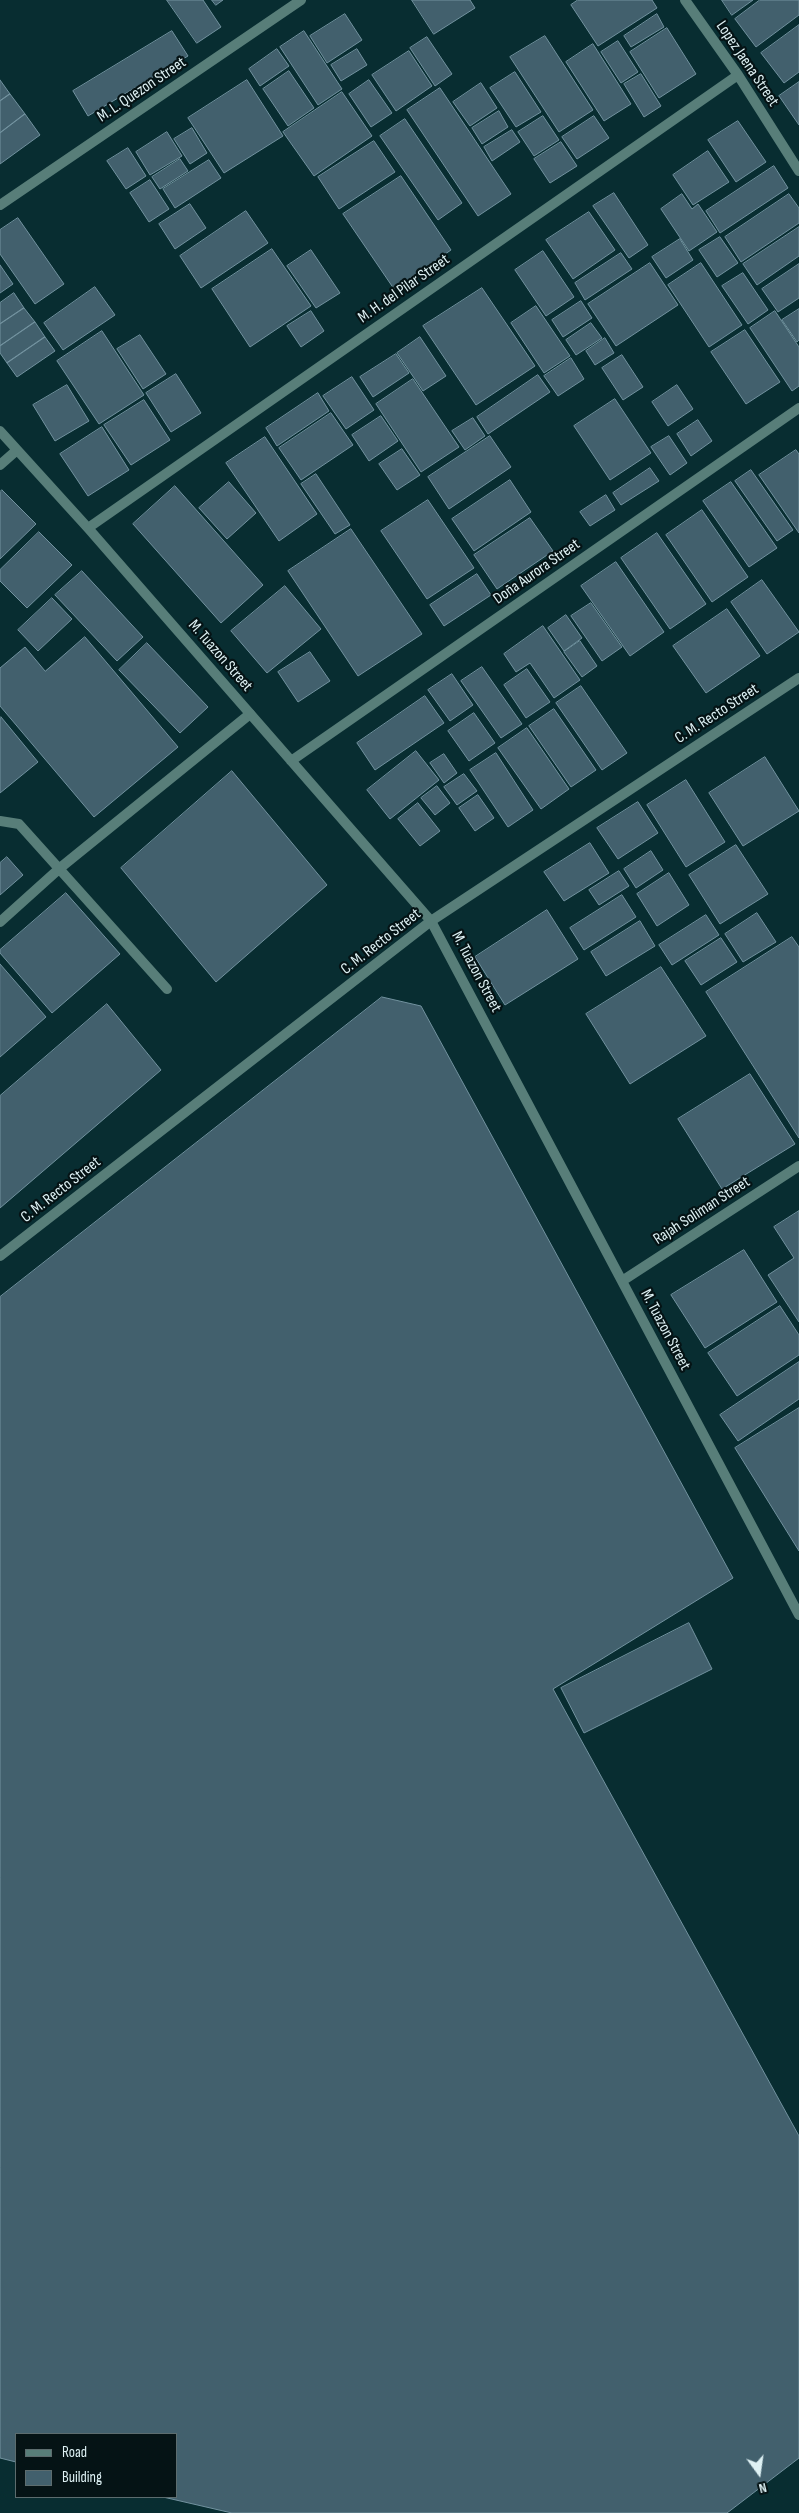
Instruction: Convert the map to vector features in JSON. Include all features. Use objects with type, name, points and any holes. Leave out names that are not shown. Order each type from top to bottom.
[{"type":"street","name":"M. L. Quezon Street","points":[[0,205],[302,0]]},
{"type":"street","name":"Lopez Jaena Street","points":[[685,0],[738,75],[799,171]]},
{"type":"street","name":"M. H. del Pilar Street","points":[[88,528],[738,75]]},
{"type":"street","name":"Doña Aurora Street","points":[[292,761],[799,408]]},
{"type":"street","name":"M. Tuazon Street","points":[[0,431],[88,528],[431,921],[799,1615]]},
{"type":"street","points":[[0,465],[17,450]]},
{"type":"street","name":"C. M. Recto Street","points":[[0,1256],[431,921],[799,678]]},
{"type":"street","points":[[0,922],[60,868],[250,714]]},
{"type":"street","points":[[0,821],[19,824],[168,989]]},
{"type":"street","name":"Rajah Soliman Street","points":[[622,1281],[799,1166]]},
{"type":"building","points":[[167,0],[203,0],[221,27],[197,43]]},
{"type":"building","points":[[212,0],[223,0],[216,5]]},
{"type":"building","points":[[412,0],[470,0],[475,8],[434,34]]},
{"type":"building","points":[[578,0],[652,0],[657,8],[598,46],[571,5]]},
{"type":"building","points":[[722,0],[753,0],[732,15]]},
{"type":"building","points":[[760,0],[799,0],[799,15],[756,47],[735,19]]},
{"type":"building","points":[[345,14],[362,40],[327,63],[310,36]]},
{"type":"building","points":[[657,14],[664,27],[631,47],[624,36]]},
{"type":"building","points":[[799,25],[799,72],[784,83],[761,53]]},
{"type":"building","points":[[667,28],[696,74],[659,98],[630,52]]},
{"type":"building","points":[[172,31],[188,56],[88,116],[73,91]]},
{"type":"building","points":[[304,31],[342,89],[318,105],[280,47]]},
{"type":"building","points":[[545,36],[593,110],[559,132],[510,57]]},
{"type":"building","points":[[427,37],[452,74],[435,86],[410,48]]},
{"type":"building","points":[[618,41],[638,72],[621,83],[601,52]]},
{"type":"building","points":[[593,44],[631,104],[604,121],[566,62]]},
{"type":"building","points":[[277,49],[289,66],[260,86],[249,69]]},
{"type":"building","points":[[357,49],[367,65],[341,81],[331,65]]},
{"type":"building","points":[[409,51],[432,86],[396,111],[372,75]]},
{"type":"building","points":[[289,71],[314,108],[288,126],[263,89]]},
{"type":"building","points":[[515,72],[541,112],[516,127],[490,88]]},
{"type":"building","points":[[641,74],[661,106],[644,117],[624,84]]},
{"type":"building","points":[[0,80],[10,94],[0,101]]},
{"type":"building","points":[[247,80],[283,136],[224,173],[188,118]]},
{"type":"building","points":[[369,80],[392,113],[371,127],[349,94]]},
{"type":"building","points":[[799,82],[799,125],[779,96]]},
{"type":"building","points":[[481,83],[497,108],[470,126],[453,102]]},
{"type":"building","points":[[440,88],[511,194],[478,216],[407,110]]},
{"type":"building","points":[[342,92],[372,136],[314,176],[283,132]]},
{"type":"building","points":[[10,94],[25,114],[0,133],[0,101]]},
{"type":"building","points":[[499,111],[508,127],[482,144],[472,128]]},
{"type":"building","points":[[25,114],[40,135],[0,164],[0,133]]},
{"type":"building","points":[[543,116],[559,140],[534,156],[518,132]]},
{"type":"building","points":[[594,116],[609,138],[577,159],[562,137]]},
{"type":"building","points":[[405,119],[462,203],[438,220],[380,136]]},
{"type":"building","points":[[738,121],[766,162],[736,182],[708,140]]},
{"type":"building","points":[[192,128],[207,153],[190,164],[174,139]]},
{"type":"building","points":[[512,130],[520,142],[492,161],[484,147]]},
{"type":"building","points":[[167,132],[182,156],[150,175],[136,152]]},
{"type":"building","points":[[374,141],[395,172],[339,209],[318,177]]},
{"type":"building","points":[[561,142],[577,166],[550,183],[534,159]]},
{"type":"building","points":[[128,148],[146,176],[126,189],[107,161]]},
{"type":"building","points":[[708,151],[729,182],[693,205],[673,175]]},
{"type":"building","points":[[180,159],[188,171],[160,189],[152,177]]},
{"type":"building","points":[[209,160],[221,178],[175,208],[163,189]]},
{"type":"building","points":[[774,166],[788,188],[720,233],[706,211]]},
{"type":"building","points":[[401,176],[451,250],[394,289],[343,214]]},
{"type":"building","points":[[150,180],[169,209],[149,222],[130,193]]},
{"type":"building","points":[[614,193],[648,245],[629,258],[593,206]]},
{"type":"building","points":[[682,194],[692,209],[698,204],[717,232],[689,251],[661,209]]},
{"type":"building","points":[[789,194],[799,208],[799,223],[741,262],[725,237]]},
{"type":"building","points":[[190,204],[206,228],[175,249],[159,224]]},
{"type":"building","points":[[246,211],[268,243],[201,288],[180,256]]},
{"type":"building","points":[[589,212],[615,250],[573,279],[546,240]]},
{"type":"building","points":[[18,218],[64,284],[35,304],[0,254],[0,230]]},
{"type":"building","points":[[799,227],[799,256],[757,285],[743,264]]},
{"type":"building","points":[[720,237],[738,263],[717,277],[699,250]]},
{"type":"building","points":[[680,239],[693,260],[666,278],[652,257]]},
{"type":"building","points":[[272,249],[311,306],[250,347],[212,289]]},
{"type":"building","points":[[311,250],[340,293],[316,308],[287,266]]},
{"type":"building","points":[[543,251],[574,297],[546,316],[515,270]]},
{"type":"building","points":[[621,253],[632,269],[585,300],[575,283]]},
{"type":"building","points":[[650,263],[678,305],[616,346],[588,304]]},
{"type":"building","points":[[701,263],[742,325],[709,347],[668,285]]},
{"type":"building","points":[[799,264],[799,298],[778,312],[762,289]]},
{"type":"building","points":[[0,265],[13,284],[0,293]]},
{"type":"building","points":[[743,273],[768,310],[748,324],[722,286]]},
{"type":"building","points":[[95,287],[115,315],[63,350],[44,323]]},
{"type":"building","points":[[482,288],[535,366],[476,405],[423,326]]},
{"type":"building","points":[[14,293],[24,308],[0,324],[0,303]]},
{"type":"building","points":[[581,301],[592,318],[563,337],[552,320]]},
{"type":"building","points":[[536,306],[570,356],[544,373],[511,323]]},
{"type":"building","points":[[24,308],[35,322],[0,346],[0,324]]},
{"type":"building","points":[[799,309],[799,340],[797,342],[782,320]]},
{"type":"building","points":[[311,311],[324,331],[301,347],[287,326]]},
{"type":"building","points":[[775,311],[799,347],[799,386],[792,391],[750,328]]},
{"type":"building","points":[[35,322],[45,337],[7,363],[0,353],[0,346]]},
{"type":"building","points":[[591,323],[602,338],[576,355],[566,340]]},
{"type":"building","points":[[745,330],[780,382],[746,404],[711,352]]},
{"type":"building","points":[[102,331],[144,395],[99,424],[57,361]]},
{"type":"building","points":[[140,335],[166,374],[143,389],[117,349]]},
{"type":"building","points":[[45,337],[55,351],[17,377],[7,363]]},
{"type":"building","points":[[420,337],[446,376],[423,391],[397,353]]},
{"type":"building","points":[[605,338],[614,353],[595,365],[586,351]]},
{"type":"building","points":[[396,354],[409,373],[373,397],[360,377]]},
{"type":"building","points":[[622,355],[643,387],[623,400],[602,368]]},
{"type":"building","points":[[571,358],[584,379],[558,396],[544,376]]},
{"type":"building","points":[[176,374],[201,413],[171,432],[146,393]]},
{"type":"building","points":[[538,375],[550,392],[488,434],[477,417]]},
{"type":"building","points":[[352,377],[374,410],[346,429],[323,396]]},
{"type":"building","points":[[413,379],[459,447],[421,472],[376,404]]},
{"type":"building","points":[[67,385],[89,421],[55,441],[33,405]]},
{"type":"building","points":[[677,385],[693,409],[668,426],[652,402]]},
{"type":"building","points":[[318,393],[329,411],[277,446],[266,428]]},
{"type":"building","points":[[615,399],[651,453],[610,480],[574,426]]},
{"type":"building","points":[[144,400],[170,440],[131,465],[104,425]]},
{"type":"building","points":[[331,413],[353,445],[301,480],[279,448]]},
{"type":"building","points":[[381,416],[398,441],[369,461],[352,435]]},
{"type":"building","points":[[473,418],[485,436],[465,450],[452,431]]},
{"type":"building","points":[[698,420],[712,441],[691,456],[677,434]]},
{"type":"building","points":[[102,427],[129,470],[88,496],[60,454]]},
{"type":"building","points":[[490,436],[511,467],[449,509],[428,477]]},
{"type":"building","points":[[669,436],[687,463],[670,475],[651,447]]},
{"type":"building","points":[[265,437],[317,514],[279,541],[226,463]]},
{"type":"building","points":[[402,449],[420,475],[397,490],[379,464]]},
{"type":"building","points":[[796,450],[799,454],[799,533],[759,475]]},
{"type":"building","points":[[650,468],[659,481],[621,505],[613,493]]},
{"type":"building","points":[[751,470],[793,530],[777,541],[735,481]]},
{"type":"building","points":[[316,474],[350,525],[335,534],[301,484]]},
{"type":"building","points":[[510,480],[531,512],[474,551],[452,519]]},
{"type":"building","points":[[229,482],[256,513],[227,539],[199,508]]},
{"type":"building","points":[[731,482],[777,548],[749,567],[703,501]]},
{"type":"building","points":[[175,486],[263,585],[221,623],[133,524]]},
{"type":"building","points":[[2,490],[36,524],[0,559],[0,492]]},
{"type":"building","points":[[606,495],[615,510],[590,526],[580,512]]},
{"type":"building","points":[[428,500],[474,568],[427,599],[381,531]]},
{"type":"building","points":[[702,510],[748,577],[712,602],[666,535]]},
{"type":"building","points":[[530,518],[553,551],[497,589],[474,555]]},
{"type":"building","points":[[351,529],[422,634],[358,676],[288,571]]},
{"type":"building","points":[[39,532],[72,565],[27,608],[0,581],[0,570]]},
{"type":"building","points":[[657,533],[706,604],[670,629],[621,558]]},
{"type":"building","points":[[616,562],[664,632],[630,656],[581,586]]},
{"type":"building","points":[[82,571],[143,637],[117,661],[55,595]]},
{"type":"building","points":[[477,574],[491,595],[444,626],[430,605]]},
{"type":"building","points":[[762,580],[799,632],[767,654],[731,602]]},
{"type":"building","points":[[285,586],[321,629],[267,673],[231,631]]},
{"type":"building","points":[[52,598],[72,619],[38,651],[18,630]]},
{"type":"building","points":[[591,603],[622,647],[602,661],[571,616]]},
{"type":"building","points":[[727,609],[760,656],[706,693],[673,646]]},
{"type":"building","points":[[566,615],[582,638],[564,651],[548,628]]},
{"type":"building","points":[[543,626],[580,680],[554,698],[530,663],[516,672],[504,654]]},
{"type":"building","points":[[85,637],[178,747],[94,817],[0,706],[0,668],[25,647],[45,671]]},
{"type":"building","points":[[580,641],[597,666],[582,677],[564,652]]},
{"type":"building","points":[[147,643],[208,707],[180,733],[119,670]]},
{"type":"building","points":[[310,652],[330,681],[298,702],[278,672]]},
{"type":"building","points":[[482,667],[522,724],[501,738],[461,681]]},
{"type":"building","points":[[527,669],[550,702],[526,718],[504,685]]},
{"type":"building","points":[[452,674],[473,705],[450,721],[428,690]]},
{"type":"building","points":[[581,686],[627,753],[602,770],[556,703]]},
{"type":"building","points":[[425,696],[444,723],[375,770],[357,743]]},
{"type":"building","points":[[554,709],[596,770],[571,787],[529,726]]},
{"type":"building","points":[[474,713],[495,743],[469,761],[448,731]]},
{"type":"building","points":[[0,718],[38,762],[0,793]]},
{"type":"building","points":[[527,728],[569,789],[541,809],[498,748]]},
{"type":"building","points":[[416,751],[439,780],[390,819],[367,790]]},
{"type":"building","points":[[496,753],[533,810],[508,827],[470,770]]},
{"type":"building","points":[[444,754],[457,773],[444,783],[430,763]]},
{"type":"building","points":[[765,757],[799,811],[743,846],[709,793]]},
{"type":"building","points":[[232,771],[327,885],[216,982],[121,868]]},
{"type":"building","points":[[464,774],[477,791],[457,805],[444,787]]},
{"type":"building","points":[[686,780],[725,842],[686,867],[647,805]]},
{"type":"building","points":[[437,786],[450,803],[435,815],[421,798]]},
{"type":"building","points":[[478,795],[494,818],[475,831],[459,808]]},
{"type":"building","points":[[638,802],[658,833],[618,859],[597,828]]},
{"type":"building","points":[[418,803],[440,831],[420,846],[398,819]]},
{"type":"building","points":[[590,843],[609,873],[564,901],[544,872]]},
{"type":"building","points":[[736,845],[768,894],[720,924],[689,875]]},
{"type":"building","points":[[651,851],[663,870],[636,888],[624,869]]},
{"type":"building","points":[[7,857],[23,875],[0,895],[0,863]]},
{"type":"building","points":[[619,871],[629,886],[599,905],[589,890]]},
{"type":"building","points":[[669,873],[689,905],[657,926],[637,894]]},
{"type":"building","points":[[66,893],[120,954],[52,1013],[0,953],[0,950]]},
{"type":"building","points":[[622,895],[636,917],[584,950],[570,928]]},
{"type":"building","points":[[547,910],[578,959],[505,1005],[475,957]]},
{"type":"building","points":[[757,913],[776,942],[743,962],[725,934]]},
{"type":"building","points":[[706,915],[719,935],[672,965],[659,945]]},
{"type":"building","points":[[640,921],[655,946],[606,976],[591,952]]},
{"type":"building","points":[[792,937],[799,947],[799,1138],[706,992]]},
{"type":"building","points":[[721,938],[737,962],[701,985],[685,961]]},
{"type":"building","points":[[0,964],[46,1017],[0,1057]]},
{"type":"building","points":[[661,967],[706,1036],[630,1084],[586,1014]]},
{"type":"building","points":[[382,997],[421,1006],[733,1578],[553,1689],[799,2136],[799,2458],[727,2513],[232,2513],[167,2498],[178,2498],[178,2433],[15,2433],[15,2462],[0,2458],[0,1297]]},
{"type":"building","points":[[107,1004],[161,1070],[0,1208],[0,1096]]},
{"type":"building","points":[[750,1074],[795,1144],[722,1189],[678,1119]]},
{"type":"building","points":[[799,1211],[799,1322],[768,1275],[794,1258],[774,1227]]},
{"type":"building","points":[[744,1250],[777,1302],[705,1348],[671,1295]]},
{"type":"building","points":[[780,1306],[799,1335],[799,1355],[737,1396],[708,1353]]},
{"type":"building","points":[[799,1362],[799,1399],[738,1441],[720,1415]]},
{"type":"building","points":[[799,1408],[799,1551],[735,1448]]},
{"type":"building","points":[[689,1623],[712,1669],[584,1733],[561,1688]]}]
